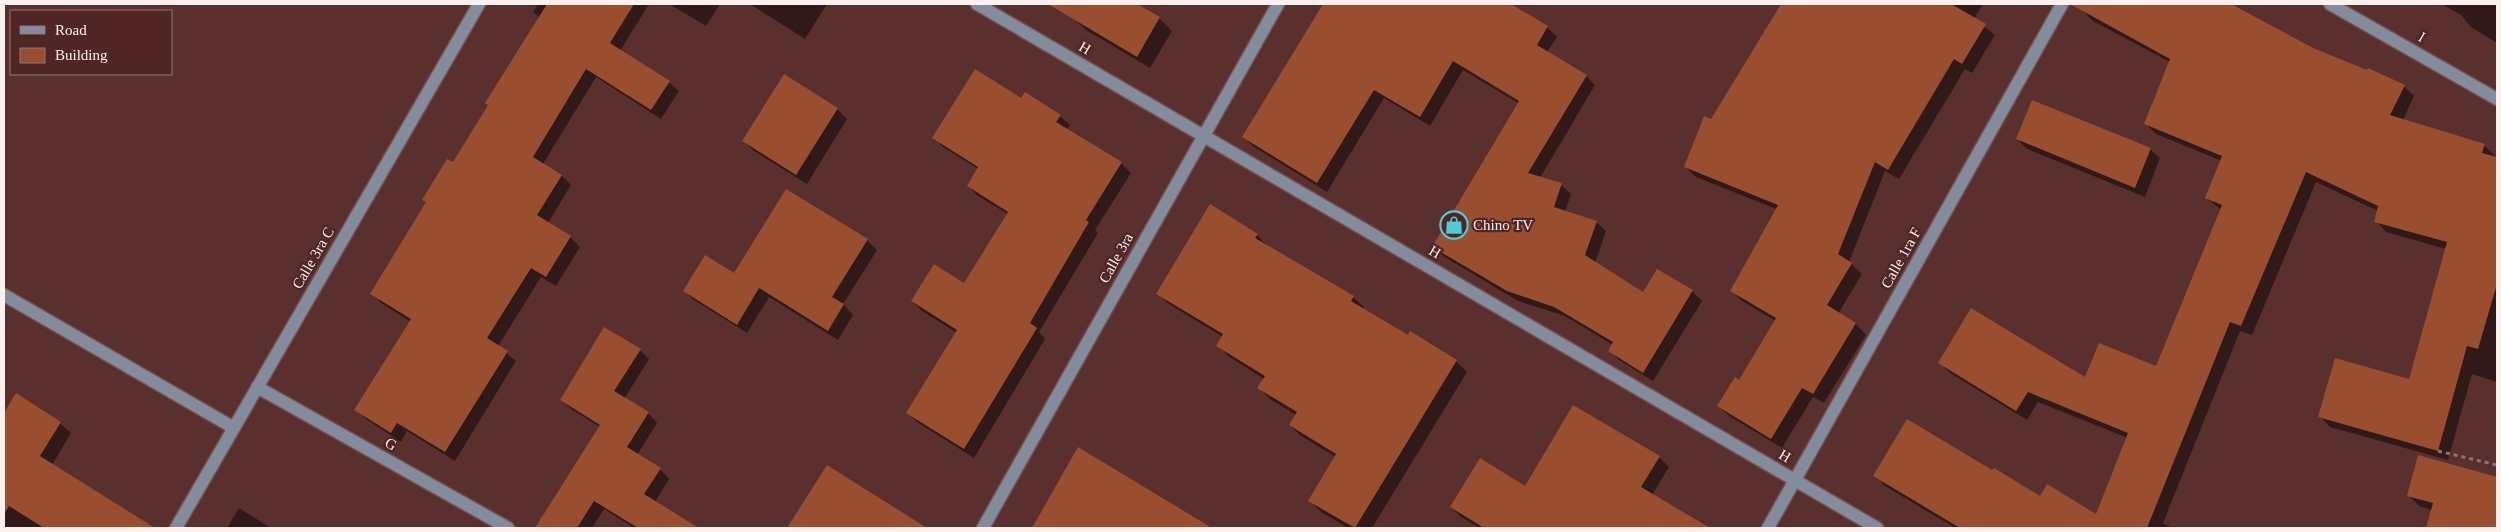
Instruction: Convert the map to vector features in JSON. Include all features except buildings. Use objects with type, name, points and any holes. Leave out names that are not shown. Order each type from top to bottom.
[{"type":"street","name":"Calle 3ra C","points":[[176,528],[479,4]]},
{"type":"street","name":"H","points":[[977,4],[1877,528]]},
{"type":"street","name":"Calle 3ra","points":[[983,528],[1278,4]]},
{"type":"street","name":"Calle 1ra F","points":[[1768,528],[2062,4]]},
{"type":"street","name":"I","points":[[2330,4],[2497,99]]},
{"type":"street","points":[[4,295],[234,428]]},
{"type":"street","name":"G","points":[[258,387],[508,528]]},
{"type":"path","points":[[2438,450],[2497,465]]},
{"type":"place","name":"Chino TV","points":[[1454,225]]}]
